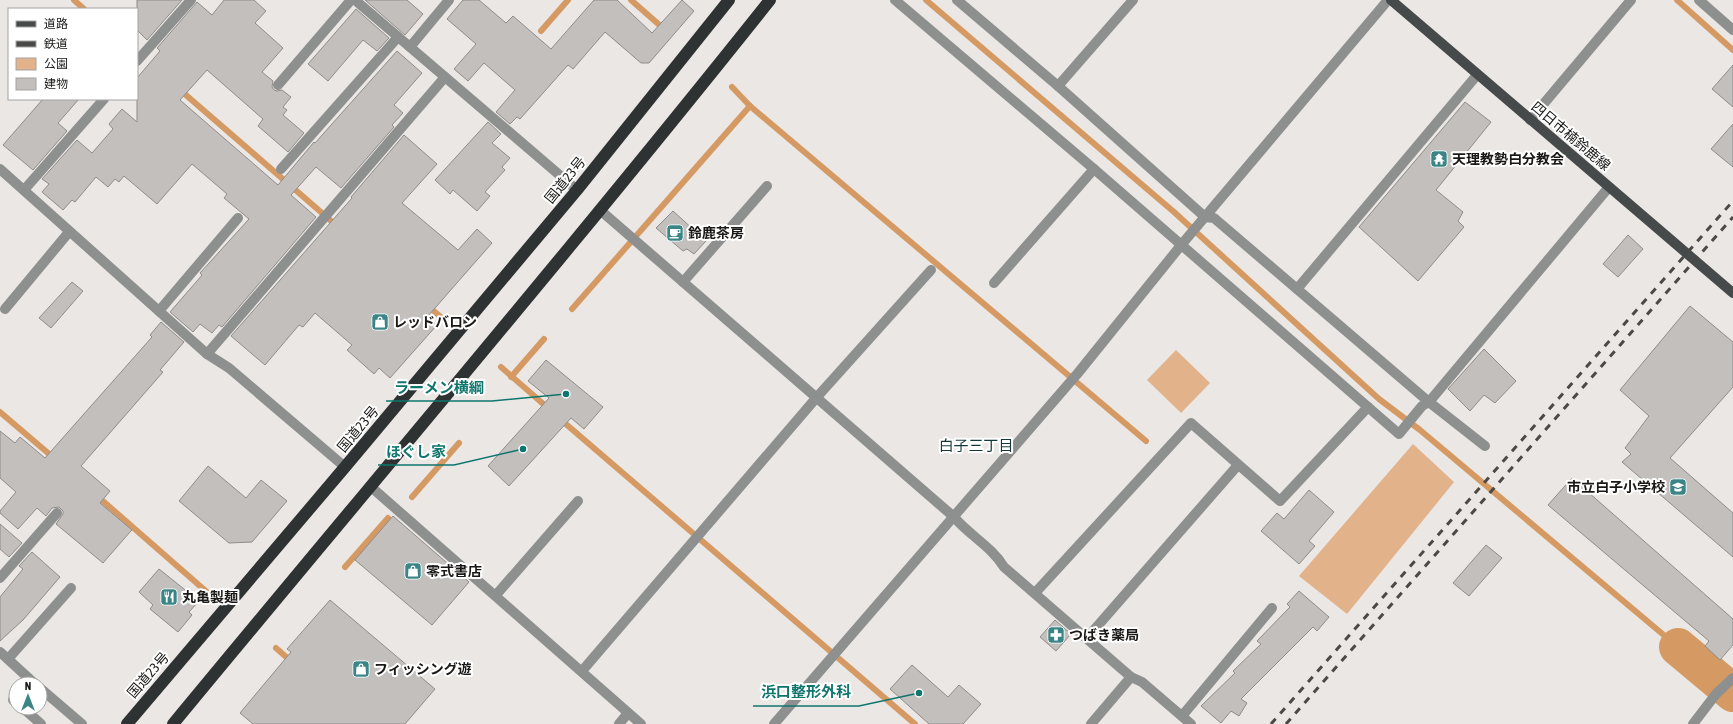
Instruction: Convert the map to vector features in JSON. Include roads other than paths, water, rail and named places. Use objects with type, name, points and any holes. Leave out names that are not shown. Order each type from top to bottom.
[{"type":"highway","name":"国道23号","points":[[127,724],[577,190],[729,0]]},
{"type":"highway","points":[[173,724],[370,486],[528,299],[770,0]]},
{"type":"main road","name":"四日市楠鈴鹿線","points":[[1389,0],[1733,292]]},
{"type":"street","points":[[138,61],[191,0]]},
{"type":"street","points":[[278,85],[351,0]]},
{"type":"street","points":[[355,0],[577,190]]},
{"type":"street","points":[[410,47],[449,0]]},
{"type":"street","points":[[896,0],[1182,244],[1399,434],[1609,187]]},
{"type":"street","points":[[957,0],[1058,86],[1205,217],[1214,218],[1426,404],[1485,446]]},
{"type":"street","points":[[1058,86],[1133,0]]},
{"type":"street","points":[[774,724],[1078,373],[1182,244],[1389,0]]},
{"type":"street","points":[[1530,120],[1631,0]]},
{"type":"street","points":[[1698,0],[1733,30]]},
{"type":"street","points":[[280,168],[398,36]]},
{"type":"street","points":[[1296,289],[1477,75]]},
{"type":"street","points":[[207,354],[444,77]]},
{"type":"street","points":[[24,190],[103,100]]},
{"type":"street","points":[[0,169],[207,354],[229,368],[345,467]]},
{"type":"street","points":[[994,283],[1094,169]]},
{"type":"street","points":[[683,282],[767,186]]},
{"type":"street","points":[[600,210],[817,397],[954,518],[963,528],[999,558],[1004,567],[1088,638],[1131,677],[1142,682],[1191,724]]},
{"type":"street","points":[[159,311],[238,218]]},
{"type":"street","points":[[5,309],[69,232]]},
{"type":"street","points":[[582,671],[817,397],[931,270]]},
{"type":"street","points":[[1035,593],[1190,423],[1280,501],[1368,407]]},
{"type":"street","points":[[1088,638],[1238,465]]},
{"type":"street","points":[[370,486],[496,595],[641,724]]},
{"type":"street","points":[[496,595],[578,501]]},
{"type":"street","points":[[0,578],[57,513]]},
{"type":"street","points":[[26,676],[4,656],[71,588]]},
{"type":"street","points":[[1182,716],[1272,608]]},
{"type":"street","points":[[1091,724],[1131,677]]},
{"type":"street","points":[[1693,724],[1716,694],[1733,678]]},
{"type":"street","points":[[48,695],[82,724]]},
{"type":"street","points":[[618,724],[628,713]]},
{"type":"street","points":[[32,716],[41,724]]},
{"type":"waterway","points":[[74,0],[83,8]]},
{"type":"waterway","points":[[541,31],[568,0]]},
{"type":"waterway","points":[[631,0],[664,29]]},
{"type":"waterway","points":[[926,0],[1174,212],[1379,399],[1420,430],[1678,647]]},
{"type":"waterway","points":[[1677,0],[1733,50]]},
{"type":"waterway","points":[[732,87],[750,106]]},
{"type":"waterway","points":[[179,89],[337,226]]},
{"type":"waterway","points":[[572,309],[750,106],[1146,441]]},
{"type":"waterway","points":[[428,306],[442,318]]},
{"type":"waterway","points":[[511,377],[544,339]]},
{"type":"waterway","points":[[501,367],[549,409]]},
{"type":"waterway","points":[[0,412],[55,459]]},
{"type":"waterway","points":[[560,419],[915,724]]},
{"type":"waterway","points":[[412,497],[459,443]]},
{"type":"waterway","points":[[96,495],[208,593]]},
{"type":"waterway","points":[[345,567],[388,518]]},
{"type":"waterway","points":[[1678,647],[1733,693]]},
{"type":"waterway","points":[[276,648],[293,663]]},
{"type":"railway","points":[[1271,724],[1733,201]]},
{"type":"railway","points":[[1286,724],[1733,217]]},
{"type":"place","name":"天理教勢白分教会","points":[[1439,159]]},
{"type":"place","name":"鈴鹿茶房","points":[[675,233]]},
{"type":"place","name":"レッドバロン","points":[[380,322]]},
{"type":"place","name":"ラーメン横綱","points":[[566,394]]},
{"type":"place","name":"ほぐし家","points":[[523,449]]},
{"type":"place","name":"市立白子小学校","points":[[1678,487]]},
{"type":"place","name":"零式書店","points":[[413,571]]},
{"type":"place","name":"丸亀製麺","points":[[169,597]]},
{"type":"place","name":"つばき薬局","points":[[1056,635]]},
{"type":"place","name":"フィッシング遊","points":[[361,669]]},
{"type":"place","name":"浜口整形外科","points":[[919,693]]},
{"type":"district","name":"白子三丁目","points":[[976,445]]}]
